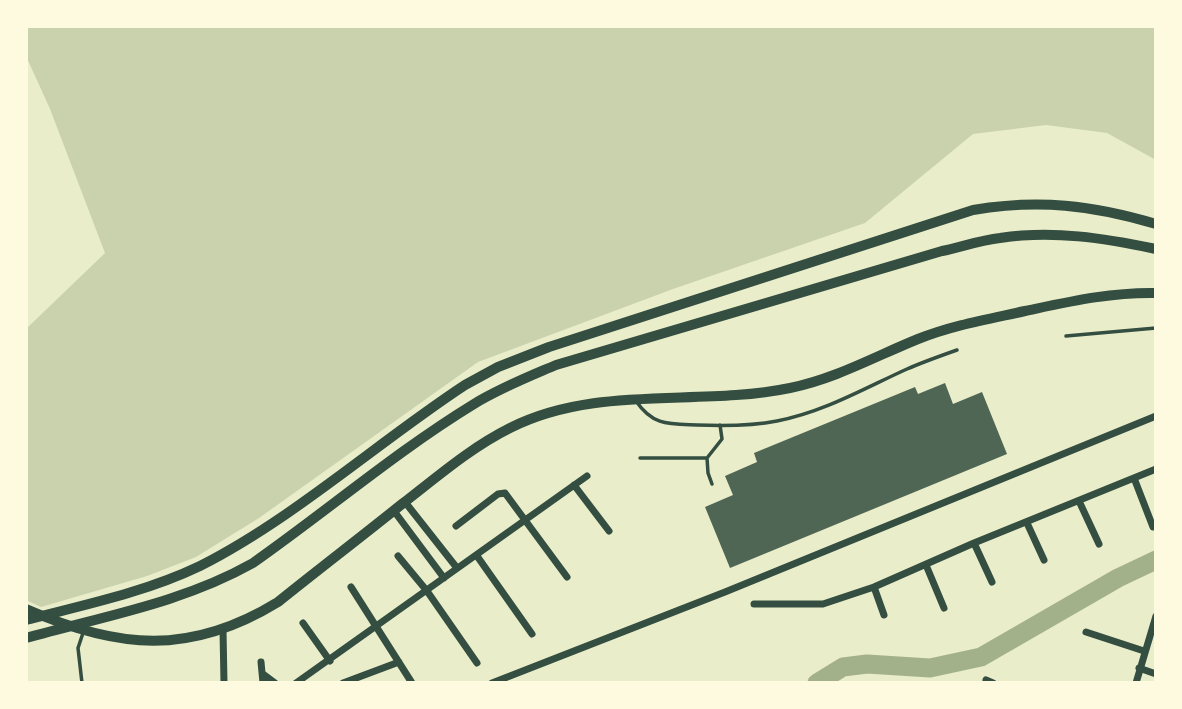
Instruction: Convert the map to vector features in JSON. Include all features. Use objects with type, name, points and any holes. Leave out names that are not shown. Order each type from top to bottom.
[{"type":"main road","points":[[26,620],[151,585],[200,565],[266,526],[466,385],[498,367],[549,347],[973,210],[1019,204],[1063,204],[1101,209],[1156,224]]},
{"type":"main road","points":[[26,638],[180,597],[234,573],[300,529],[411,446],[475,404],[556,365],[942,251],[999,238],[1073,234],[1156,249]]},
{"type":"main road","points":[[26,609],[84,631],[110,637],[166,641],[207,635],[249,620],[278,602],[476,447],[537,416],[582,404],[723,396],[790,388],[828,377],[959,325],[1064,302],[1108,295],[1156,293]]},
{"type":"street","points":[[492,683],[725,592],[1156,416]]},
{"type":"street","points":[[754,604],[823,604],[874,587],[975,542],[1156,469]]},
{"type":"street","points":[[296,683],[587,476]]},
{"type":"street","points":[[1134,478],[1153,527]]},
{"type":"street","points":[[574,485],[608,531]]},
{"type":"street","points":[[456,526],[502,492],[505,493],[567,577]]},
{"type":"street","points":[[1079,501],[1099,544]]},
{"type":"street","points":[[405,502],[457,568]]},
{"type":"street","points":[[394,511],[444,578]]},
{"type":"street","points":[[1027,523],[1044,560]]},
{"type":"street","points":[[975,542],[992,582]]},
{"type":"street","points":[[398,555],[477,663]]},
{"type":"street","points":[[477,556],[532,634]]},
{"type":"street","points":[[926,565],[944,608]]},
{"type":"street","points":[[351,587],[412,683]]},
{"type":"street","points":[[874,587],[884,615]]},
{"type":"street","points":[[1136,683],[1156,616]]},
{"type":"street","points":[[303,622],[330,661]]},
{"type":"street","points":[[223,630],[224,683]]},
{"type":"street","points":[[1086,632],[1144,651]]},
{"type":"street","points":[[261,662],[263,678],[275,683]]},
{"type":"street","points":[[343,683],[398,662]]},
{"type":"street","points":[[1139,668],[1156,674]]},
{"type":"lane","points":[[1066,336],[1156,328]]},
{"type":"lane","points":[[635,399],[648,417],[656,420],[720,425],[777,421],[846,399],[907,369],[957,350]]},
{"type":"lane","points":[[712,484],[707,458],[720,444],[720,425]]},
{"type":"lane","points":[[640,458],[707,458]]},
{"type":"lane","points":[[82,683],[78,648],[84,631]]},
{"type":"green space","points":[[26,26],[1156,26],[1156,160],[1107,133],[1046,125],[973,134],[865,223],[673,289],[478,362],[259,518],[196,557],[147,576],[41,607],[26,600],[26,329],[105,253],[50,109],[26,56]]},
{"type":"building","points":[[945,383],[953,404],[982,392],[1007,454],[730,568],[705,507],[733,495],[725,476],[757,462],[754,453],[915,387],[918,394]]},
{"type":"waterway","points":[[817,683],[843,667],[867,664],[930,668],[981,657],[1118,578],[1156,560]]}]
